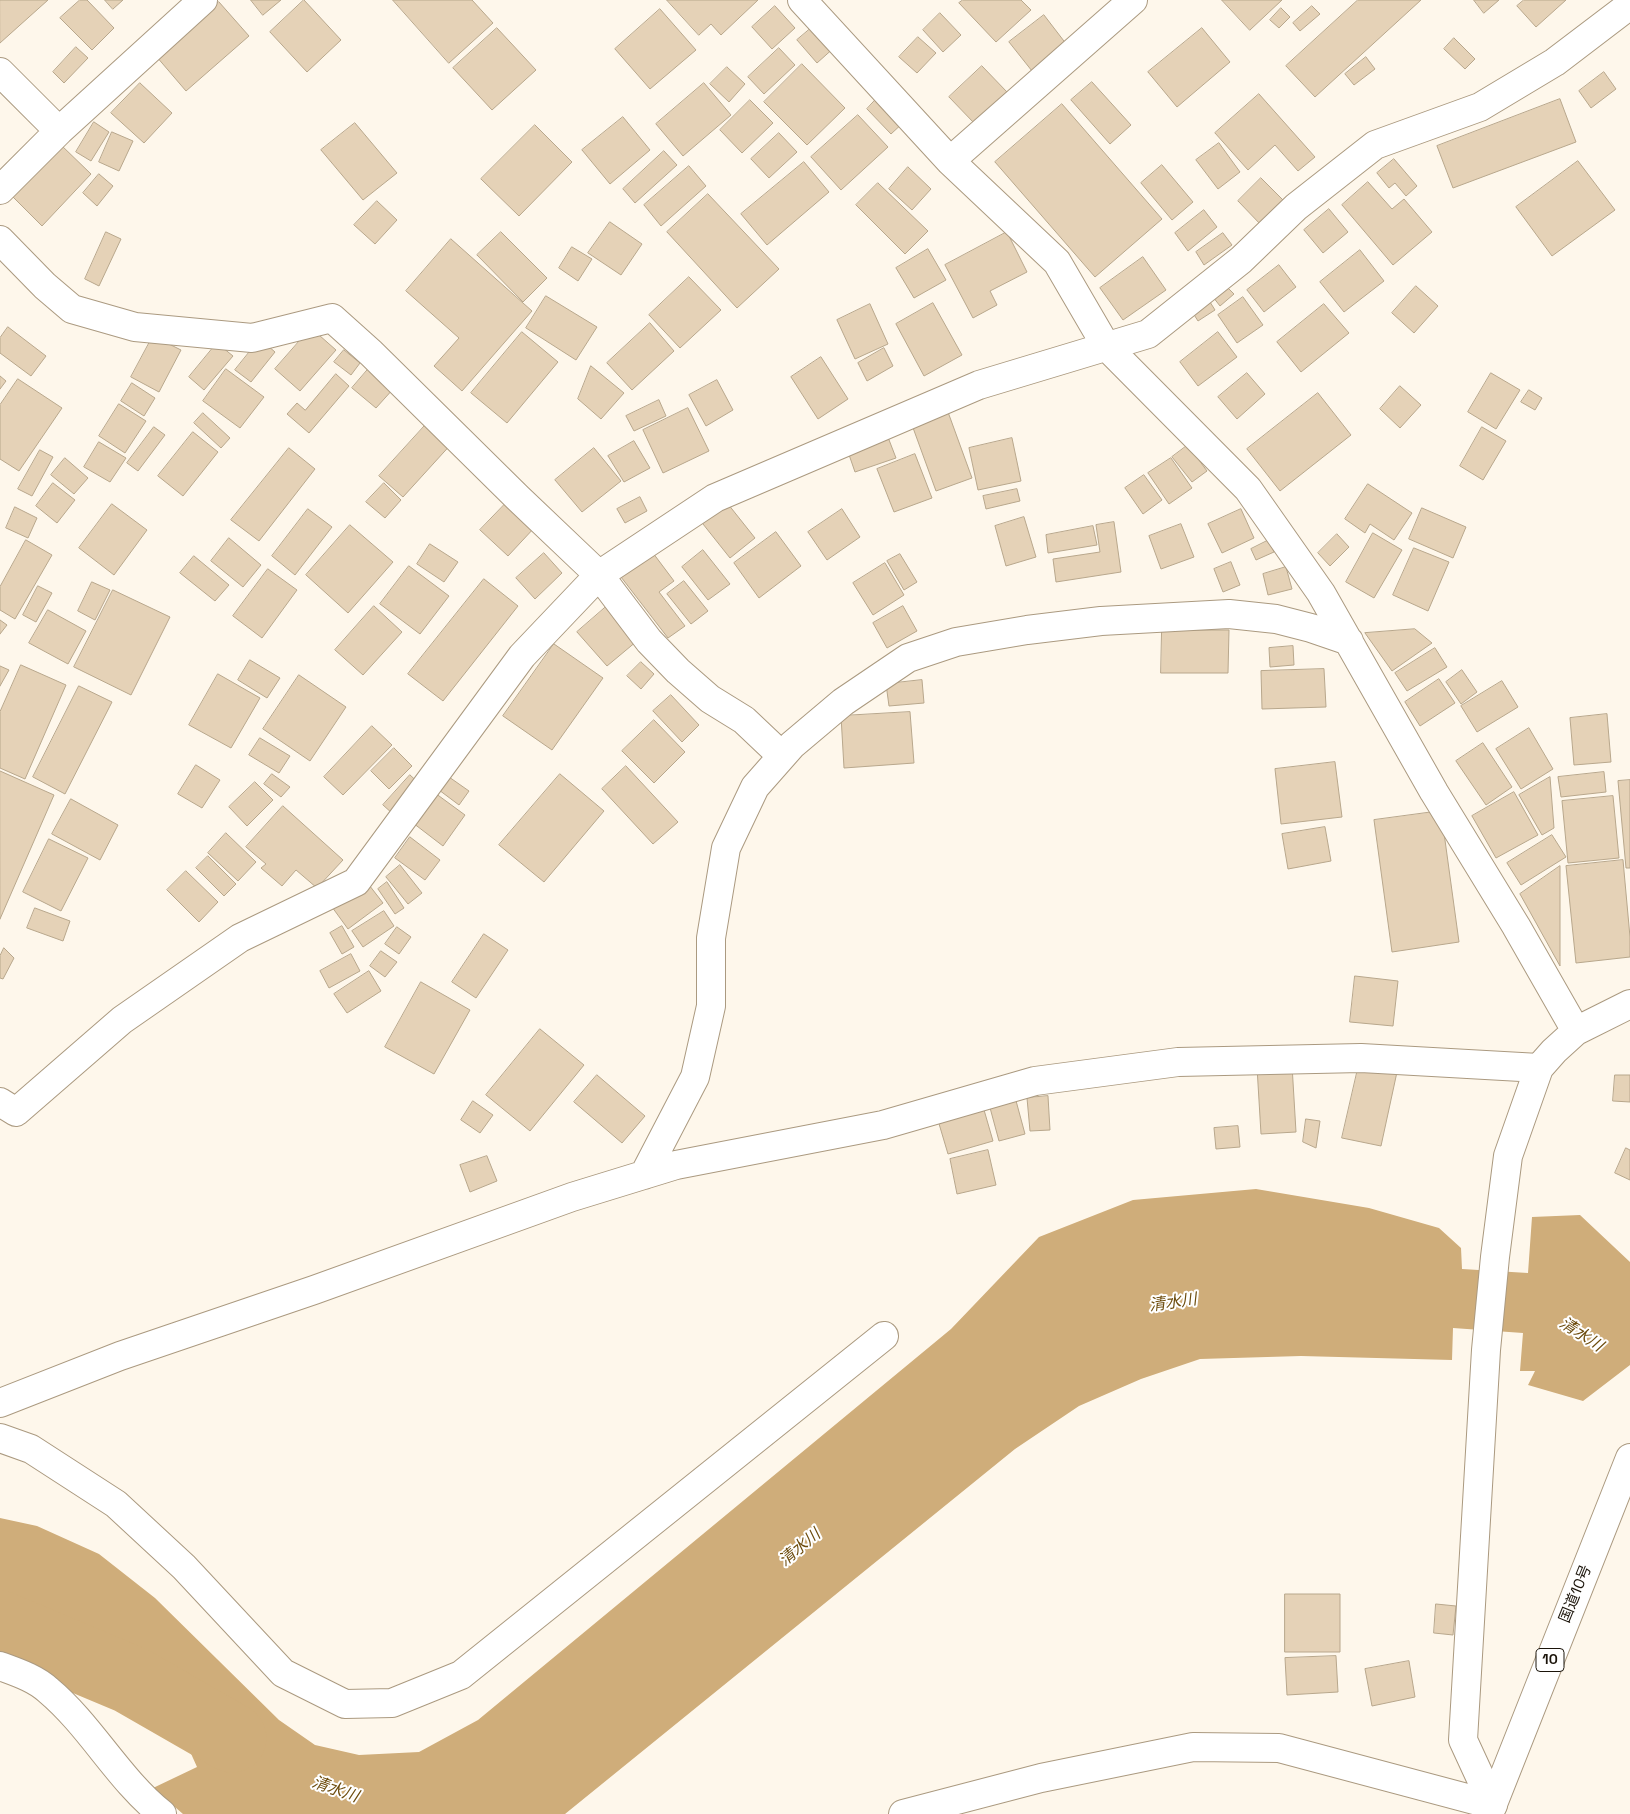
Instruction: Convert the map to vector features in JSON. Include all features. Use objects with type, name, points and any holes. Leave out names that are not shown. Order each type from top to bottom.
[{"type":"main road","points":[[0,190],[59,131],[203,0]]},
{"type":"main road","points":[[802,0],[950,161],[1057,262],[1106,346],[1248,489],[1321,593],[1434,792],[1516,926],[1576,1031]]},
{"type":"main road","points":[[950,161],[1133,0]]},
{"type":"main road","points":[[0,1102],[16,1112],[122,1020],[240,938],[356,882],[522,656],[599,575],[715,498],[979,384],[1148,334],[1241,260],[1296,207],[1375,145],[1480,107],[1554,62],[1630,5]]},
{"type":"main road","points":[[0,72],[59,131]]},
{"type":"main road","points":[[0,240],[45,286],[72,309],[135,327],[252,338],[332,318],[371,353],[599,575],[649,641],[678,671],[710,699],[744,720],[782,756]]},
{"type":"main road","points":[[644,1175],[695,1077],[711,1006],[711,938],[726,848],[755,787],[792,745],[843,702],[908,658],[956,642],[1027,630],[1101,621],[1229,614],[1311,628],[1349,641]]},
{"type":"main road","points":[[1491,1810],[1463,1740],[1486,1350],[1495,1257],[1508,1156],[1539,1068],[1576,1031],[1630,1004]]},
{"type":"main road","points":[[0,1403],[120,1356],[314,1290],[572,1197],[676,1165],[883,1125],[1035,1081],[1178,1062],[1361,1058],[1539,1068]]},
{"type":"main road","points":[[0,1438],[31,1448],[116,1504],[184,1567],[283,1673],[345,1704],[392,1703],[461,1676],[884,1336]]},
{"type":"main road","name":"国道10号","points":[[1491,1810],[1630,1458]]},
{"type":"main road","points":[[0,1666],[18,1673],[47,1689],[91,1734],[146,1801],[162,1814]]},
{"type":"main road","points":[[903,1814],[1041,1778],[1193,1747],[1279,1748],[1491,1810]]},
{"type":"water","points":[[1256,1189],[1369,1208],[1439,1228],[1461,1248],[1462,1269],[1528,1273],[1532,1217],[1580,1215],[1630,1262],[1630,1365],[1583,1401],[1528,1385],[1535,1371],[1520,1371],[1523,1333],[1453,1328],[1452,1360],[1301,1356],[1200,1359],[1141,1379],[1079,1406],[1015,1449],[565,1814],[183,1814],[153,1788],[197,1767],[180,1729],[126,1660],[80,1632],[20,1614],[0,1617],[0,1518],[37,1526],[99,1554],[155,1598],[279,1720],[315,1745],[359,1755],[419,1752],[478,1720],[951,1329],[1039,1237],[1133,1200]]},
{"type":"building","points":[[0,0],[48,0],[0,43]]},
{"type":"building","points":[[80,0],[87,0],[114,28],[92,50],[60,18]]},
{"type":"building","points":[[105,0],[123,0],[113,9]]},
{"type":"building","points":[[251,0],[281,0],[263,15]]},
{"type":"building","points":[[304,0],[341,40],[307,72],[270,32]]},
{"type":"building","points":[[393,0],[472,0],[493,23],[449,63]]},
{"type":"building","points":[[667,0],[758,0],[721,35],[711,24],[699,35]]},
{"type":"building","points":[[963,0],[1021,0],[1031,10],[996,42],[959,3]]},
{"type":"building","points":[[1222,0],[1282,0],[1250,30]]},
{"type":"building","points":[[1358,0],[1421,0],[1315,97],[1286,66]]},
{"type":"building","points":[[1474,0],[1499,0],[1484,13]]},
{"type":"building","points":[[1524,0],[1566,0],[1536,27],[1517,6]]},
{"type":"building","points":[[219,2],[249,36],[186,91],[156,56]]},
{"type":"building","points":[[775,6],[795,28],[772,49],[752,27]]},
{"type":"building","points":[[1312,6],[1320,14],[1300,31],[1293,23]]},
{"type":"building","points":[[1281,8],[1290,17],[1279,28],[1270,20]]},
{"type":"building","points":[[660,9],[696,50],[650,89],[615,49]]},
{"type":"building","points":[[940,13],[961,35],[943,52],[923,30]]},
{"type":"building","points":[[1044,15],[1067,45],[1032,71],[1009,42]]},
{"type":"building","points":[[816,24],[836,46],[817,63],[797,40]]},
{"type":"building","points":[[497,28],[536,70],[492,110],[453,68]]},
{"type":"building","points":[[1202,28],[1230,62],[1177,107],[1148,72]]},
{"type":"building","points":[[918,37],[936,53],[917,73],[899,57]]},
{"type":"building","points":[[1454,38],[1475,59],[1465,69],[1444,49]]},
{"type":"building","points":[[76,47],[88,58],[64,83],[53,72]]},
{"type":"building","points":[[779,48],[795,65],[764,94],[748,77]]},
{"type":"building","points":[[1366,57],[1375,69],[1354,85],[1345,74]]},
{"type":"building","points":[[802,64],[845,108],[807,145],[764,102]]},
{"type":"building","points":[[982,66],[1007,92],[974,123],[949,97]]},
{"type":"building","points":[[727,67],[745,84],[729,102],[710,84]]},
{"type":"building","points":[[1604,72],[1616,89],[1591,108],[1579,91]]},
{"type":"building","points":[[1092,82],[1131,125],[1110,144],[1071,100]]},
{"type":"building","points":[[140,83],[172,113],[144,143],[111,113]]},
{"type":"building","points":[[704,83],[731,115],[683,156],[656,124]]},
{"type":"building","points":[[1259,94],[1315,157],[1298,171],[1275,145],[1248,170],[1215,133]]},
{"type":"building","points":[[880,95],[905,121],[891,134],[867,109]]},
{"type":"building","points":[[1560,99],[1576,142],[1453,188],[1437,146]]},
{"type":"building","points":[[750,100],[773,123],[742,153],[720,130]]},
{"type":"building","points":[[1062,104],[1162,219],[1095,277],[995,162]]},
{"type":"building","points":[[858,115],[888,147],[841,190],[811,157]]},
{"type":"building","points":[[623,117],[650,150],[610,184],[582,150]]},
{"type":"building","points":[[94,122],[109,132],[91,161],[76,152]]},
{"type":"building","points":[[355,123],[397,173],[363,200],[321,150]]},
{"type":"building","points":[[535,125],[572,162],[519,216],[481,179]]},
{"type":"building","points":[[112,132],[133,141],[119,171],[99,162]]},
{"type":"building","points":[[779,133],[797,152],[769,178],[751,159]]},
{"type":"building","points":[[1219,143],[1240,172],[1218,189],[1196,160]]},
{"type":"building","points":[[60,144],[91,174],[42,226],[12,196]]},
{"type":"building","points":[[664,151],[677,165],[635,203],[623,189]]},
{"type":"building","points":[[1394,159],[1417,186],[1406,196],[1395,183],[1389,188],[1377,173]]},
{"type":"building","points":[[1578,161],[1615,210],[1552,256],[1516,207]]},
{"type":"building","points":[[804,162],[829,192],[767,245],[741,214]]},
{"type":"building","points":[[1162,165],[1193,202],[1172,220],[1141,183]]},
{"type":"building","points":[[689,166],[706,186],[661,226],[644,205]]},
{"type":"building","points":[[908,167],[931,189],[912,210],[889,189]]},
{"type":"building","points":[[99,174],[113,186],[97,206],[83,193]]},
{"type":"building","points":[[1261,178],[1286,203],[1262,226],[1238,201]]},
{"type":"building","points":[[1368,182],[1392,209],[1404,199],[1432,232],[1393,265],[1342,205]]},
{"type":"building","points":[[878,183],[928,231],[905,254],[856,205]]},
{"type":"building","points":[[708,194],[779,269],[737,308],[667,232]]},
{"type":"building","points":[[377,201],[397,220],[375,244],[354,225]]},
{"type":"building","points":[[1329,209],[1348,232],[1323,253],[1304,230]]},
{"type":"building","points":[[1204,210],[1217,227],[1188,251],[1175,233]]},
{"type":"building","points":[[610,222],[642,244],[621,275],[588,253]]},
{"type":"building","points":[[106,232],[121,239],[99,286],[85,279]]},
{"type":"building","points":[[501,232],[547,278],[523,302],[477,255]]},
{"type":"building","points":[[1007,232],[1027,272],[990,291],[997,305],[973,318],[945,265]]},
{"type":"building","points":[[1223,233],[1232,245],[1204,265],[1196,252]]},
{"type":"building","points":[[451,239],[532,311],[462,391],[434,366],[459,338],[406,291]]},
{"type":"building","points":[[572,247],[592,259],[578,281],[559,268]]},
{"type":"building","points":[[928,249],[946,280],[914,298],[896,268]]},
{"type":"building","points":[[1360,250],[1384,281],[1344,312],[1320,282]]},
{"type":"building","points":[[1143,257],[1166,290],[1123,320],[1100,288]]},
{"type":"building","points":[[1279,265],[1296,287],[1264,312],[1247,290]]},
{"type":"building","points":[[689,277],[721,310],[680,348],[649,315]]},
{"type":"building","points":[[1226,286],[1234,294],[1220,306],[1213,297]]},
{"type":"building","points":[[1416,286],[1438,306],[1414,333],[1392,313]]},
{"type":"building","points":[[546,296],[597,327],[576,360],[526,328]]},
{"type":"building","points":[[1243,297],[1263,325],[1237,343],[1218,315]]},
{"type":"building","points":[[1210,302],[1215,310],[1198,321],[1193,313]]},
{"type":"building","points":[[933,303],[962,355],[924,376],[896,324]]},
{"type":"building","points":[[870,304],[888,344],[855,359],[837,320]]},
{"type":"building","points":[[1324,304],[1349,333],[1301,372],[1277,342]]},
{"type":"building","points":[[650,323],[674,351],[632,390],[607,363]]},
{"type":"building","points":[[8,327],[46,356],[31,376],[0,353],[0,338]]},
{"type":"building","points":[[311,328],[336,350],[300,391],[275,369]]},
{"type":"building","points":[[522,332],[558,362],[507,423],[471,393]]},
{"type":"building","points":[[1218,332],[1237,357],[1198,386],[1180,362]]},
{"type":"building","points":[[153,336],[181,350],[159,392],[131,377]]},
{"type":"building","points":[[260,339],[275,352],[251,382],[235,370]]},
{"type":"building","points":[[217,343],[233,356],[204,390],[189,377]]},
{"type":"building","points":[[884,348],[893,366],[867,381],[858,363]]},
{"type":"building","points":[[344,350],[360,363],[351,375],[334,362]]},
{"type":"building","points":[[821,357],[848,399],[818,419],[791,377]]},
{"type":"building","points":[[591,366],[624,393],[601,419],[578,399]]},
{"type":"building","points":[[370,367],[394,388],[376,408],[352,388]]},
{"type":"building","points":[[226,369],[264,397],[240,428],[203,401]]},
{"type":"building","points":[[1247,373],[1265,394],[1237,419],[1218,397]]},
{"type":"building","points":[[1491,373],[1520,390],[1496,429],[1468,412]]},
{"type":"building","points":[[336,374],[349,386],[309,433],[287,414],[297,403],[305,410]]},
{"type":"building","points":[[0,376],[6,381],[0,389]]},
{"type":"building","points":[[18,379],[62,408],[19,471],[0,459],[0,405]]},
{"type":"building","points":[[717,380],[733,410],[706,426],[689,395]]},
{"type":"building","points":[[132,383],[155,398],[144,416],[121,401]]},
{"type":"building","points":[[1400,386],[1421,405],[1400,428],[1380,409]]},
{"type":"building","points":[[1529,390],[1542,398],[1535,410],[1521,402]]},
{"type":"building","points":[[1318,393],[1351,435],[1280,491],[1247,449]]},
{"type":"building","points":[[659,400],[666,416],[634,431],[626,416]]},
{"type":"building","points":[[119,404],[146,421],[125,453],[99,436]]},
{"type":"building","points":[[688,408],[709,451],[663,473],[643,430]]},
{"type":"building","points":[[948,412],[972,478],[936,491],[912,425]]},
{"type":"building","points":[[203,413],[230,438],[221,448],[194,423]]},
{"type":"building","points":[[430,420],[454,441],[403,497],[379,476]]},
{"type":"building","points":[[154,427],[165,435],[138,471],[127,463]]},
{"type":"building","points":[[1482,427],[1506,441],[1483,480],[1460,466]]},
{"type":"building","points":[[193,432],[218,452],[183,496],[158,476]]},
{"type":"building","points":[[886,432],[896,458],[855,472],[846,446]]},
{"type":"building","points":[[1012,438],[1021,481],[978,490],[969,448]]},
{"type":"building","points":[[634,441],[650,468],[624,482],[608,456]]},
{"type":"building","points":[[99,442],[126,458],[110,482],[84,467]]},
{"type":"building","points":[[1188,445],[1207,471],[1192,482],[1172,457]]},
{"type":"building","points":[[289,448],[315,469],[259,541],[231,520]]},
{"type":"building","points":[[594,448],[621,481],[582,512],[555,480]]},
{"type":"building","points":[[40,450],[53,457],[32,496],[18,489]]},
{"type":"building","points":[[915,454],[932,498],[894,512],[877,469]]},
{"type":"building","points":[[65,458],[88,478],[74,494],[51,475]]},
{"type":"building","points":[[1171,458],[1192,488],[1169,504],[1148,473]]},
{"type":"building","points":[[1144,475],[1162,500],[1143,514],[1125,488]]},
{"type":"building","points":[[53,483],[75,500],[57,523],[36,506]]},
{"type":"building","points":[[384,483],[401,500],[385,518],[366,502]]},
{"type":"building","points":[[1368,484],[1412,513],[1394,540],[1370,524],[1365,533],[1345,519]]},
{"type":"building","points":[[1017,489],[1020,501],[986,509],[983,496]]},
{"type":"building","points":[[640,497],[647,511],[625,523],[617,509]]},
{"type":"building","points":[[724,499],[755,538],[730,558],[699,519]]},
{"type":"building","points":[[508,501],[535,527],[508,556],[480,530]]},
{"type":"building","points":[[112,504],[147,530],[114,575],[79,548]]},
{"type":"building","points":[[15,507],[37,518],[28,538],[6,528]]},
{"type":"building","points":[[1422,508],[1466,527],[1453,558],[1409,539]]},
{"type":"building","points":[[308,509],[332,527],[295,575],[272,556]]},
{"type":"building","points":[[842,509],[860,537],[827,560],[808,532]]},
{"type":"building","points":[[1241,509],[1254,538],[1222,553],[1208,524]]},
{"type":"building","points":[[1024,517],[1036,557],[1006,566],[995,526]]},
{"type":"building","points":[[1114,522],[1121,572],[1056,582],[1053,559],[1100,552],[1096,525]]},
{"type":"building","points":[[1181,524],[1194,557],[1161,569],[1149,536]]},
{"type":"building","points":[[350,525],[393,562],[348,613],[306,575]]},
{"type":"building","points":[[1093,526],[1097,545],[1048,553],[1046,535]]},
{"type":"building","points":[[776,532],[801,566],[759,598],[734,563]]},
{"type":"building","points":[[1373,533],[1402,550],[1374,598],[1346,582]]},
{"type":"building","points":[[1337,534],[1349,547],[1330,566],[1318,553]]},
{"type":"building","points":[[229,538],[261,565],[243,587],[211,561]]},
{"type":"building","points":[[26,540],[52,555],[15,619],[0,610],[0,587]]},
{"type":"building","points":[[1269,540],[1274,552],[1256,560],[1251,549]]},
{"type":"building","points":[[430,544],[458,562],[444,582],[417,564]]},
{"type":"building","points":[[1414,548],[1449,562],[1428,611],[1393,595]]},
{"type":"building","points":[[703,550],[730,584],[708,600],[682,567]]},
{"type":"building","points":[[544,553],[562,573],[535,599],[516,578]]},
{"type":"building","points":[[653,553],[674,581],[659,592],[685,626],[668,638],[621,577]]},
{"type":"building","points":[[900,554],[917,582],[904,590],[887,561]]},
{"type":"building","points":[[194,556],[229,585],[215,601],[180,573]]},
{"type":"building","points":[[1231,562],[1240,585],[1223,592],[1214,569]]},
{"type":"building","points":[[885,563],[904,595],[873,615],[853,583]]},
{"type":"building","points":[[409,566],[449,596],[420,634],[380,604]]},
{"type":"building","points":[[1286,567],[1292,589],[1268,595],[1263,574]]},
{"type":"building","points":[[268,569],[297,590],[262,638],[233,616]]},
{"type":"building","points":[[484,579],[518,606],[443,701],[408,674]]},
{"type":"building","points":[[684,581],[708,611],[691,624],[667,594]]},
{"type":"building","points":[[92,582],[110,590],[95,620],[78,611]]},
{"type":"building","points":[[38,586],[52,593],[36,622],[23,615]]},
{"type":"building","points":[[113,590],[170,617],[131,695],[74,667]]},
{"type":"building","points":[[374,606],[402,632],[363,675],[335,650]]},
{"type":"building","points":[[607,606],[637,641],[607,666],[577,632]]},
{"type":"building","points":[[903,606],[917,631],[887,648],[873,623]]},
{"type":"building","points":[[48,610],[86,631],[68,664],[29,643]]},
{"type":"building","points":[[0,620],[7,625],[0,634]]},
{"type":"building","points":[[1415,629],[1432,643],[1392,671],[1365,633]]},
{"type":"building","points":[[1162,630],[1229,630],[1228,673],[1161,673]]},
{"type":"building","points":[[554,644],[603,678],[552,750],[503,716]]},
{"type":"building","points":[[1293,646],[1294,665],[1270,667],[1269,648]]},
{"type":"building","points":[[1435,648],[1447,667],[1407,691],[1395,673]]},
{"type":"building","points":[[250,660],[280,678],[267,698],[238,680]]},
{"type":"building","points":[[641,662],[654,674],[641,689],[627,676]]},
{"type":"building","points":[[21,665],[66,685],[25,779],[0,768],[0,712]]},
{"type":"building","points":[[0,666],[9,670],[0,686]]},
{"type":"building","points":[[1324,669],[1326,707],[1262,709],[1261,671]]},
{"type":"building","points":[[1462,670],[1477,692],[1461,704],[1446,682]]},
{"type":"building","points":[[218,674],[260,698],[231,748],[189,725]]},
{"type":"building","points":[[299,675],[346,707],[310,761],[263,729]]},
{"type":"building","points":[[1439,679],[1455,703],[1420,726],[1405,702]]},
{"type":"building","points":[[922,680],[924,703],[889,706],[886,684]]},
{"type":"building","points":[[1502,681],[1518,707],[1477,732],[1461,706]]},
{"type":"building","points":[[79,686],[112,702],[65,794],[33,777]]},
{"type":"building","points":[[671,695],[699,725],[682,742],[653,711]]},
{"type":"building","points":[[910,712],[914,763],[844,768],[841,716]]},
{"type":"building","points":[[1607,714],[1611,762],[1574,765],[1570,718]]},
{"type":"building","points":[[654,720],[685,752],[654,783],[622,751]]},
{"type":"building","points":[[372,726],[392,745],[343,795],[324,777]]},
{"type":"building","points":[[1529,728],[1553,769],[1521,789],[1496,749]]},
{"type":"building","points":[[260,738],[290,756],[279,773],[249,755]]},
{"type":"building","points":[[1483,743],[1512,787],[1486,805],[1456,761]]},
{"type":"building","points":[[394,748],[412,766],[389,789],[371,771]]},
{"type":"building","points":[[1335,762],[1342,817],[1281,824],[1275,769]]},
{"type":"building","points":[[196,765],[220,780],[202,808],[178,794]]},
{"type":"building","points":[[626,766],[678,822],[653,844],[602,789]]},
{"type":"building","points":[[0,771],[54,795],[0,919]]},
{"type":"building","points":[[1604,772],[1606,792],[1561,797],[1558,777]]},
{"type":"building","points":[[272,774],[290,787],[281,797],[264,784]]},
{"type":"building","points":[[560,774],[604,811],[544,882],[499,845]]},
{"type":"building","points":[[410,775],[421,785],[393,814],[383,805]]},
{"type":"building","points":[[449,777],[469,791],[459,805],[439,790]]},
{"type":"building","points":[[1550,777],[1554,828],[1542,835],[1519,795]]},
{"type":"building","points":[[1630,780],[1630,868],[1626,868],[1618,781]]},
{"type":"building","points":[[255,782],[273,800],[247,826],[229,807]]},
{"type":"building","points":[[1514,792],[1538,835],[1496,858],[1472,816]]},
{"type":"building","points":[[435,793],[465,815],[443,846],[413,823]]},
{"type":"building","points":[[1613,796],[1619,858],[1568,863],[1562,801]]},
{"type":"building","points":[[71,799],[118,825],[100,860],[52,834]]},
{"type":"building","points":[[283,806],[343,860],[317,888],[296,870],[282,886],[261,868],[266,864],[246,847]]},
{"type":"building","points":[[1441,811],[1459,942],[1392,952],[1374,820]]},
{"type":"building","points":[[1325,827],[1331,861],[1288,869],[1282,834]]},
{"type":"building","points":[[226,833],[256,862],[238,881],[208,853]]},
{"type":"building","points":[[1552,835],[1566,857],[1521,885],[1507,863]]},
{"type":"building","points":[[410,837],[440,860],[425,880],[395,858]]},
{"type":"building","points":[[49,839],[88,858],[61,911],[23,892]]},
{"type":"building","points":[[208,856],[236,884],[224,896],[196,868]]},
{"type":"building","points":[[1623,860],[1630,957],[1576,963],[1566,866]]},
{"type":"building","points":[[400,865],[422,893],[408,904],[386,877]]},
{"type":"building","points":[[1560,866],[1560,966],[1520,894]]},
{"type":"building","points":[[186,871],[218,902],[199,922],[167,890]]},
{"type":"building","points":[[366,881],[383,903],[348,929],[332,907]]},
{"type":"building","points":[[387,882],[404,908],[395,914],[378,889]]},
{"type":"building","points":[[35,908],[70,921],[63,941],[27,928]]},
{"type":"building","points":[[384,911],[394,926],[363,947],[352,931]]},
{"type":"building","points":[[342,926],[354,947],[342,954],[330,933]]},
{"type":"building","points":[[397,927],[411,937],[399,954],[385,944]]},
{"type":"building","points":[[484,934],[508,950],[476,998],[452,982]]},
{"type":"building","points":[[4,948],[14,958],[3,979],[0,978],[0,956]]},
{"type":"building","points":[[381,951],[397,962],[385,977],[370,966]]},
{"type":"building","points":[[351,954],[360,971],[329,988],[320,971]]},
{"type":"building","points":[[369,971],[381,991],[347,1013],[334,994]]},
{"type":"building","points":[[1355,976],[1398,981],[1393,1026],[1350,1022]]},
{"type":"building","points":[[421,982],[470,1010],[434,1074],[385,1047]]},
{"type":"building","points":[[540,1029],[584,1065],[530,1131],[486,1095]]},
{"type":"building","points":[[1359,1064],[1397,1072],[1381,1146],[1342,1138]]},
{"type":"building","points":[[1292,1065],[1296,1132],[1261,1134],[1257,1067]]},
{"type":"building","points":[[597,1075],[645,1116],[622,1143],[574,1102]]},
{"type":"building","points":[[1615,1075],[1630,1075],[1630,1102],[1613,1101]]},
{"type":"building","points":[[1048,1096],[1050,1130],[1030,1131],[1027,1098]]},
{"type":"building","points":[[1015,1097],[1025,1134],[999,1141],[989,1104]]},
{"type":"building","points":[[473,1101],[493,1115],[480,1133],[461,1120]]},
{"type":"building","points":[[982,1103],[993,1141],[948,1154],[937,1117]]},
{"type":"building","points":[[1306,1119],[1320,1121],[1316,1148],[1303,1142]]},
{"type":"building","points":[[1238,1126],[1240,1147],[1216,1149],[1214,1128]]},
{"type":"building","points":[[1626,1148],[1630,1150],[1630,1180],[1615,1173]]},
{"type":"building","points":[[988,1150],[996,1185],[957,1194],[950,1159]]},
{"type":"building","points":[[487,1156],[497,1181],[470,1192],[460,1165]]},
{"type":"building","points":[[1285,1594],[1340,1594],[1340,1652],[1285,1652]]},
{"type":"building","points":[[1436,1604],[1456,1606],[1453,1635],[1434,1633]]},
{"type":"building","points":[[1336,1656],[1338,1692],[1287,1695],[1285,1658]]},
{"type":"building","points":[[1409,1661],[1415,1697],[1372,1706],[1365,1669]]},
{"type":"waterway","name":"清水川","points":[[0,1625],[131,1680],[232,1738]]}]
